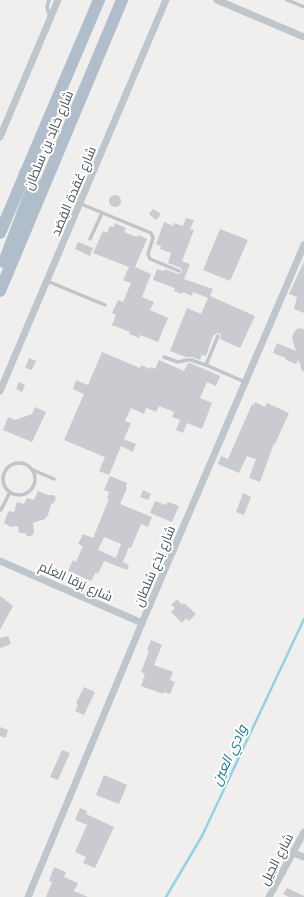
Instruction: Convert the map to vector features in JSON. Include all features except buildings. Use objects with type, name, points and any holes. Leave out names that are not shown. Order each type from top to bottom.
[{"type":"main road","name":"شارع خالِد بن سلطان","points":[[0,233],[99,0]]},
{"type":"main road","name":"شارع خالِد بن سلطان","points":[[0,291],[122,0]]},
{"type":"main road","points":[[0,273],[34,183],[33,177],[28,173],[25,173]]},
{"type":"street","points":[[0,137],[58,0]]},
{"type":"street","name":"شارع عُقدة القِصَد","points":[[0,391],[81,204],[166,0]]},
{"type":"street","points":[[217,0],[304,37]]},
{"type":"street","name":"شارع بَدَع سُلطان","points":[[28,897],[142,623],[304,245]]},
{"type":"street","name":"شارع بَرقا العَلَم","points":[[0,561],[142,623]]},
{"type":"street","name":"شارع الحِيل","points":[[271,897],[304,832]]},
{"type":"street","points":[[293,853],[304,857]]},
{"type":"lane","points":[[49,0],[47,8],[50,19]]},
{"type":"lane","points":[[288,0],[304,7]]},
{"type":"lane","points":[[81,204],[151,233],[153,238],[148,251],[150,259],[179,271]]},
{"type":"lane","points":[[90,239],[102,213]]},
{"type":"lane","points":[[47,281],[105,305]]},
{"type":"lane","points":[[206,365],[218,336]]},
{"type":"lane","points":[[164,357],[178,362],[187,360],[206,365],[245,382]]},
{"type":"lane","points":[[33,470],[35,477],[34,484],[30,490],[24,494],[10,492],[5,487],[2,473],[14,464],[21,463],[28,465],[33,470],[54,479]]},
{"type":"lane","points":[[1,510],[10,492]]},
{"type":"waterway","name":"وادي العين","points":[[166,897],[202,836],[304,619]]}]
